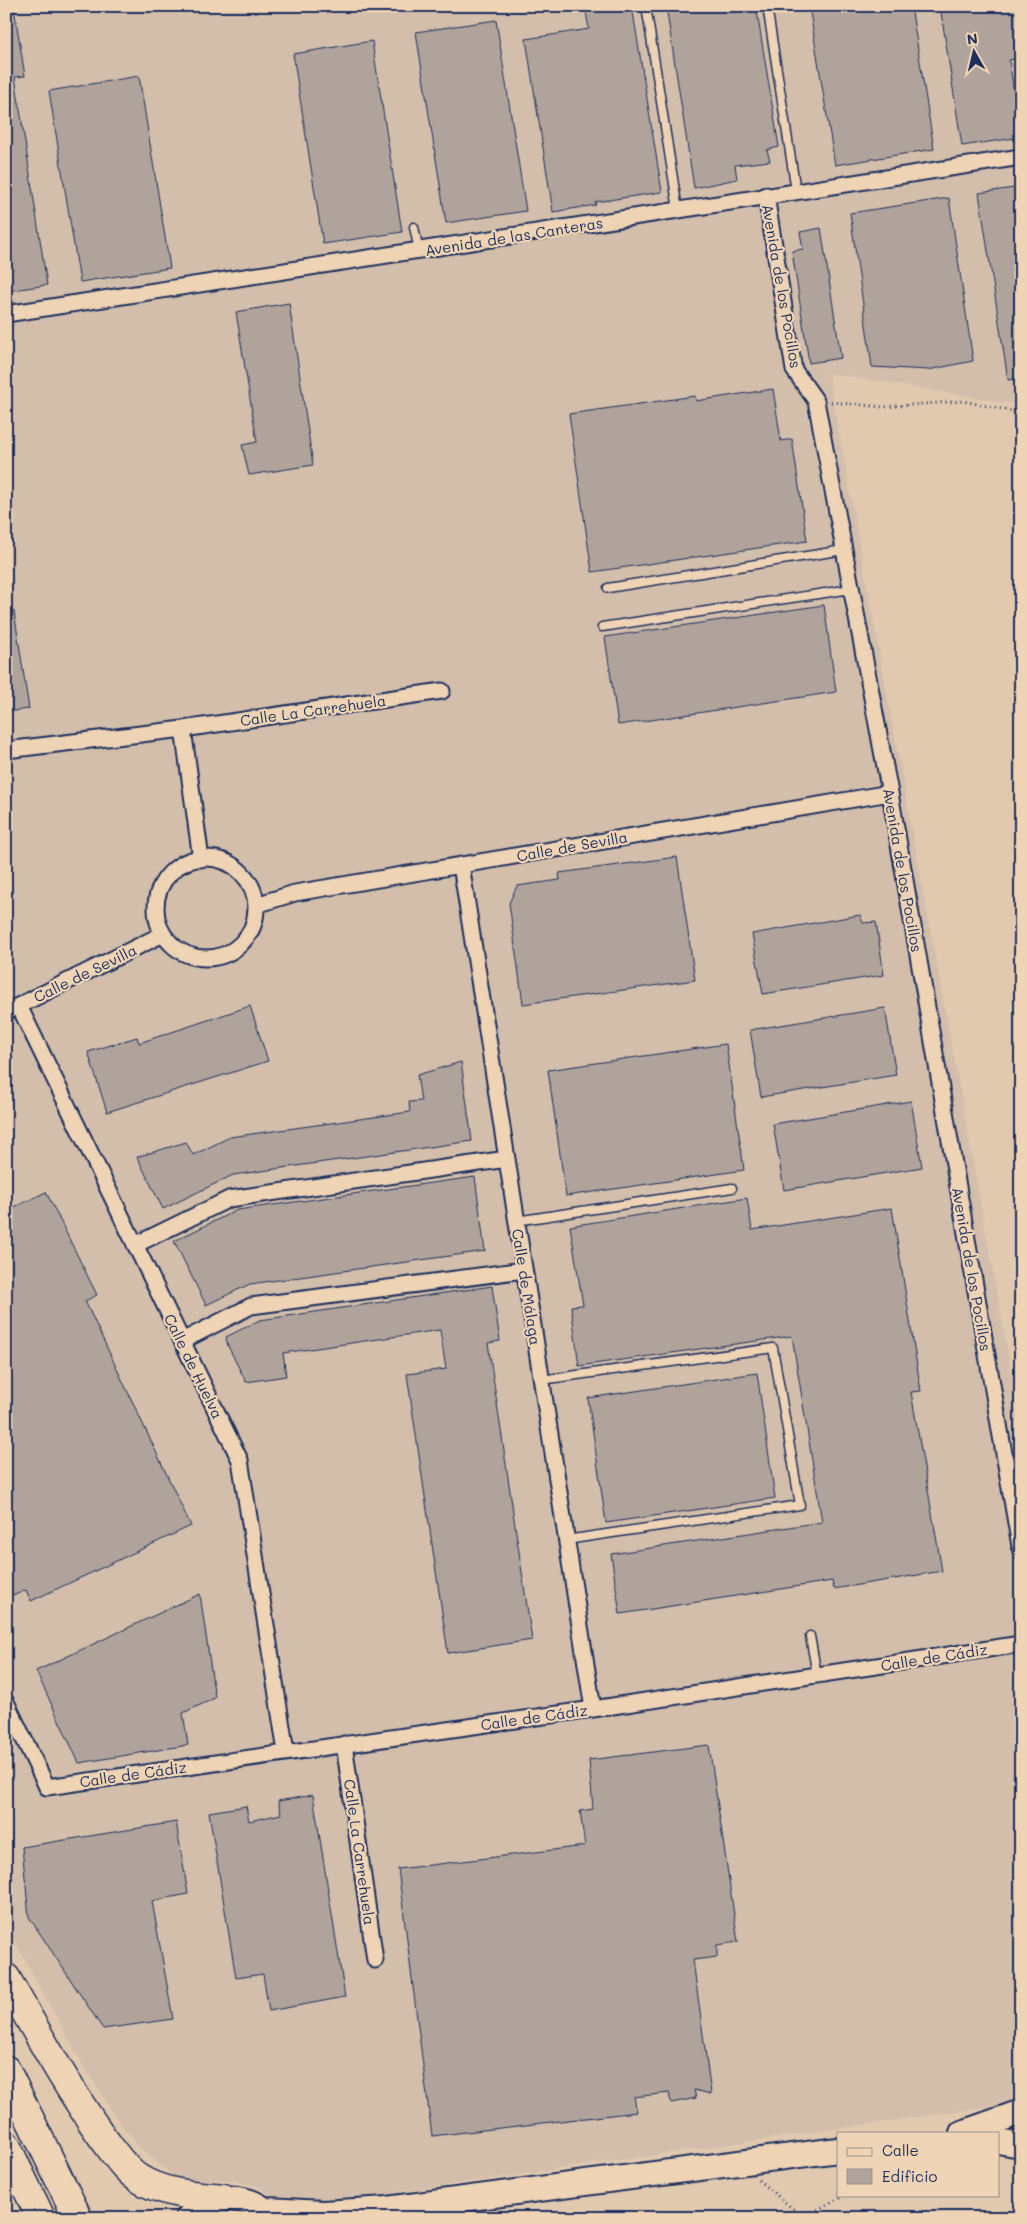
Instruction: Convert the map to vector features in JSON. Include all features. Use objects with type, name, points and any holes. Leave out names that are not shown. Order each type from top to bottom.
[{"type":"highway","points":[[6,1978],[55,2064],[88,2116],[119,2159],[138,2178],[168,2191],[223,2198]]},
{"type":"highway","points":[[6,2070],[78,2218]]},
{"type":"highway","points":[[6,2145],[41,2218]]},
{"type":"main road","points":[[965,2132],[1021,2112]]},
{"type":"main road","points":[[1000,2141],[1021,2145]]},
{"type":"main road","points":[[188,2218],[206,2203],[223,2198],[241,2198],[255,2203],[270,2214],[387,2209],[837,2150]]},
{"type":"main road","points":[[364,2218],[387,2209]]},
{"type":"street","name":"Avenida de las Canteras","points":[[6,314],[1021,157]]},
{"type":"street","name":"Avenida de los Pocillos","points":[[766,195],[794,370],[816,401],[852,589],[890,793],[1021,1552]]},
{"type":"street","name":"Calle La Carrehuela","points":[[6,750],[183,729],[442,691]]},
{"type":"street","points":[[183,729],[201,859]]},
{"type":"street","name":"Calle de Sevilla","points":[[256,905],[295,894],[890,793]]},
{"type":"street","points":[[201,859],[220,860],[234,866],[245,876],[253,890],[256,905],[254,921],[247,936],[236,948],[221,956],[205,958],[188,955],[174,947],[163,934],[157,920],[156,906],[159,891],[166,878],[176,868],[190,861],[201,859]]},
{"type":"street","name":"Calle de Málaga","points":[[461,865],[593,1709]]},
{"type":"street","name":"Calle de Sevilla","points":[[12,1009],[163,934]]},
{"type":"street","name":"Calle de Huelva","points":[[12,1009],[135,1246],[240,1460],[286,1752]]},
{"type":"street","points":[[135,1246],[229,1199],[507,1159]]},
{"type":"street","points":[[182,1341],[251,1306],[524,1270]]},
{"type":"street","name":"Calle de Cádiz","points":[[6,1702],[47,1787],[593,1709],[1021,1644]]},
{"type":"street","name":"Calle La Carrehuela","points":[[344,1744],[376,1960]]},
{"type":"lane","points":[[646,6],[678,210]]},
{"type":"lane","points":[[767,6],[796,191]]},
{"type":"lane","points":[[414,227],[418,251]]},
{"type":"lane","points":[[608,588],[844,550]]},
{"type":"lane","points":[[602,627],[852,589]]},
{"type":"lane","points":[[516,1221],[732,1188]]},
{"type":"lane","points":[[541,1380],[773,1348],[800,1505],[566,1540]]},
{"type":"lane","points":[[810,1636],[817,1675]]},
{"type":"path","points":[[816,401],[883,407],[964,401],[1021,413]]},
{"type":"path","points":[[736,2162],[804,2218],[843,2196]]},
{"type":"shaded area","points":[[6,6],[1021,6],[1021,405],[828,373],[1021,1424],[1021,2102],[345,2200],[278,2200],[259,2187],[234,2180],[177,2179],[141,2149],[118,2120],[83,2065],[6,1926]]},
{"type":"building","points":[[585,6],[632,6],[662,192],[595,202],[596,205],[553,212],[526,39],[589,29]]},
{"type":"building","points":[[666,6],[756,6],[779,147],[767,150],[770,161],[735,165],[737,179],[694,188]]},
{"type":"building","points":[[809,6],[911,6],[934,149],[835,165]]},
{"type":"building","points":[[940,6],[1021,6],[1021,58],[1009,60],[1021,137],[962,146]]},
{"type":"building","points":[[14,8],[25,76],[15,77],[47,285],[6,291],[6,9]]},
{"type":"building","points":[[496,20],[526,211],[446,223],[416,32]]},
{"type":"building","points":[[372,41],[402,232],[323,244],[293,54]]},
{"type":"building","points":[[139,76],[170,268],[80,282],[49,91]]},
{"type":"building","points":[[1021,187],[1021,378],[1008,380],[979,193]]},
{"type":"building","points":[[949,198],[973,361],[928,370],[872,367],[850,213]]},
{"type":"building","points":[[821,228],[841,358],[809,363],[792,251],[803,249],[800,232]]},
{"type":"building","points":[[289,303],[313,465],[249,475],[242,445],[257,442],[236,312]]},
{"type":"building","points":[[773,389],[781,441],[792,439],[807,541],[592,572],[569,414],[695,396],[696,401]]},
{"type":"building","points":[[824,605],[836,692],[618,725],[605,637]]},
{"type":"building","points":[[14,611],[29,709],[6,712],[6,612]]},
{"type":"building","points":[[677,857],[695,980],[523,1004],[509,903],[517,886],[560,880],[559,873]]},
{"type":"building","points":[[860,915],[863,923],[876,922],[884,975],[763,994],[752,934]]},
{"type":"building","points":[[250,1006],[268,1061],[107,1112],[88,1052],[137,1037],[139,1043]]},
{"type":"building","points":[[885,1008],[896,1075],[761,1097],[750,1030]]},
{"type":"building","points":[[726,1044],[744,1170],[566,1196],[548,1070]]},
{"type":"building","points":[[461,1062],[472,1141],[233,1175],[163,1209],[137,1157],[186,1142],[193,1155],[230,1137],[410,1112],[409,1102],[421,1101],[417,1075]]},
{"type":"building","points":[[911,1101],[922,1167],[784,1190],[773,1124]]},
{"type":"building","points":[[475,1177],[485,1251],[250,1284],[206,1305],[174,1241],[237,1210]]},
{"type":"building","points":[[46,1192],[97,1295],[85,1301],[191,1526],[31,1601],[26,1590],[15,1595],[6,1592],[6,1211]]},
{"type":"building","points":[[747,1198],[752,1230],[892,1208],[921,1391],[911,1392],[942,1571],[834,1589],[832,1581],[620,1614],[611,1554],[822,1522],[792,1336],[579,1366],[571,1306],[583,1305],[570,1226]]},
{"type":"building","points":[[492,1286],[500,1341],[488,1343],[532,1640],[448,1653],[407,1374],[446,1369],[440,1330],[283,1353],[286,1376],[246,1382],[228,1346],[226,1337],[260,1320]]},
{"type":"building","points":[[757,1373],[775,1498],[606,1523],[588,1398]]},
{"type":"building","points":[[200,1594],[215,1698],[183,1713],[188,1745],[79,1763],[36,1671]]},
{"type":"building","points":[[709,1745],[738,1942],[717,1945],[717,1957],[693,1960],[711,2094],[694,2090],[696,2098],[671,2103],[669,2093],[634,2097],[637,2112],[432,2136],[398,1869],[585,1846],[580,1811],[593,1809],[589,1760]]},
{"type":"building","points":[[313,1795],[345,1997],[269,2011],[263,1974],[236,1978],[209,1812],[246,1806],[249,1821],[281,1814],[278,1801]]},
{"type":"building","points":[[176,1822],[188,1894],[152,1901],[173,2019],[103,2029],[29,1917],[22,1847]]}]
